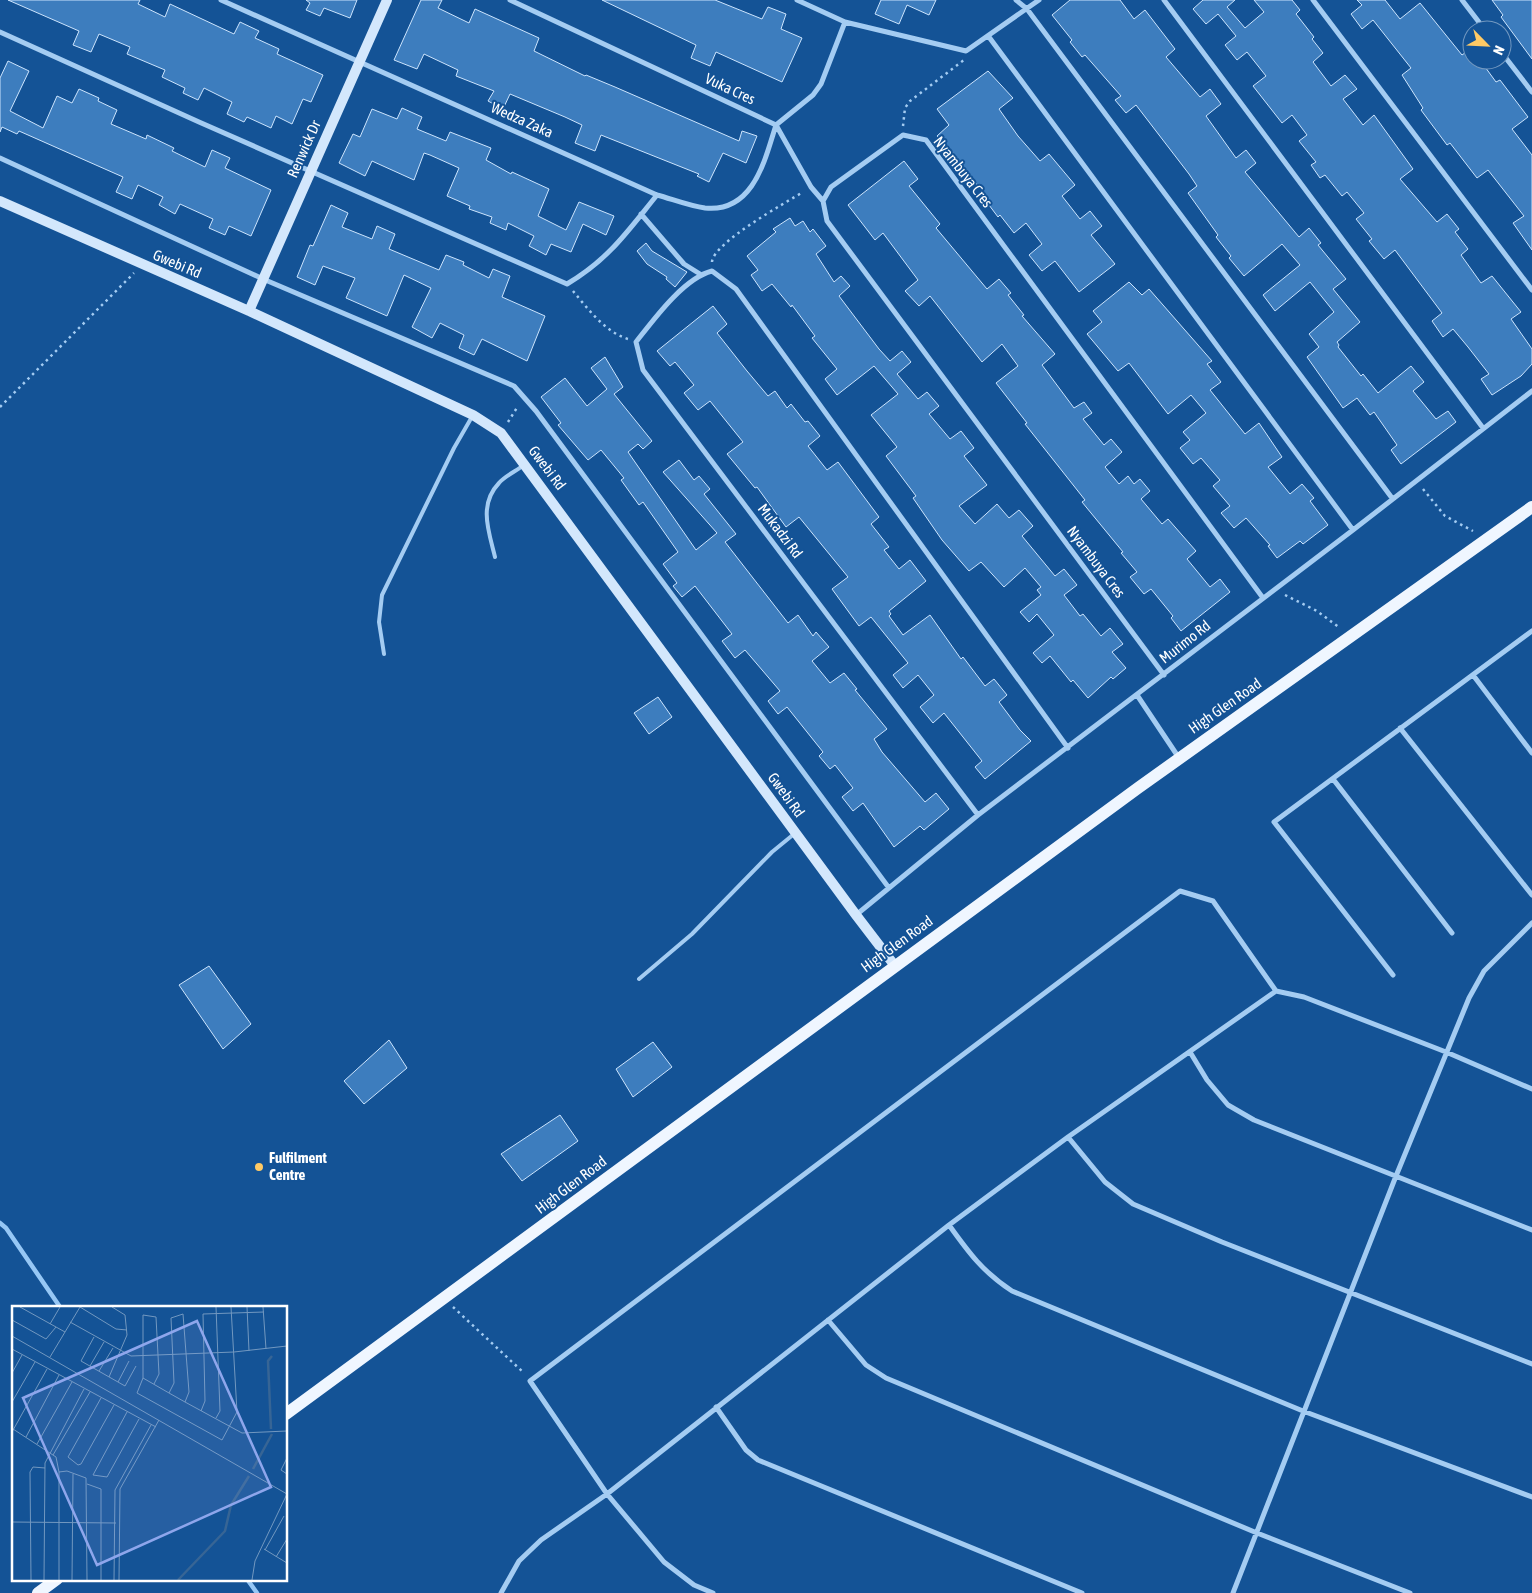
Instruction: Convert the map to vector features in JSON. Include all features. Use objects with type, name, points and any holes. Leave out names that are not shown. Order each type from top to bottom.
[{"type":"main road","name":"High Glen Road","points":[[288,1413],[1179,759],[1532,507]]},
{"type":"main road","points":[[38,1593],[56,1580]]},
{"type":"street","name":"Wedza Zaka","points":[[222,0],[657,195],[706,208],[736,200],[751,188],[760,173],[776,125]]},
{"type":"street","name":"Renwick Dr","points":[[249,310],[387,0]]},
{"type":"street","name":"Vuka Cres","points":[[510,0],[776,125]]},
{"type":"street","points":[[797,0],[845,22],[966,51],[989,37],[1039,0]]},
{"type":"street","points":[[1016,0],[1027,9],[1392,498]]},
{"type":"street","points":[[1164,0],[1483,428]]},
{"type":"street","points":[[1313,0],[1532,290]]},
{"type":"street","points":[[1462,0],[1477,20]]},
{"type":"street","points":[[845,22],[821,84],[813,96],[776,125],[811,187],[823,202],[831,188],[902,135]]},
{"type":"street","points":[[0,32],[567,284],[592,269],[618,244],[657,195]]},
{"type":"street","points":[[989,37],[1353,530]]},
{"type":"street","points":[[1512,66],[1532,92]]},
{"type":"street","name":"Nyambuya Cres","points":[[902,135],[926,140],[1263,598]]},
{"type":"street","points":[[0,158],[263,279],[514,386],[524,396],[889,888]]},
{"type":"street","name":"Gwebi Rd","points":[[0,201],[142,265],[249,310],[473,416],[501,433],[526,464],[856,915],[896,966]]},
{"type":"street","name":"Nyambuya Cres","points":[[823,202],[827,221],[1164,675]]},
{"type":"street","points":[[641,214],[684,264],[700,274]]},
{"type":"street","points":[[636,342],[652,322],[700,274],[712,271],[736,289],[1068,748]]},
{"type":"street","name":"Mukadzi Rd","points":[[636,342],[643,370],[978,815]]},
{"type":"street","name":"Murimo Rd","points":[[856,915],[978,815],[1164,675],[1532,391]]},
{"type":"street","points":[[1393,975],[1274,822],[1532,631]]},
{"type":"street","points":[[1473,675],[1532,753]]},
{"type":"street","points":[[1137,695],[1179,759]]},
{"type":"street","points":[[1400,728],[1532,895]]},
{"type":"street","points":[[1333,779],[1452,933]]},
{"type":"street","points":[[713,1593],[694,1585],[677,1574],[607,1494],[530,1380],[1180,891],[1213,901],[1276,991],[1304,997],[1446,1052],[1532,1089]]},
{"type":"street","points":[[1233,1593],[1303,1411],[1446,1052],[1484,971],[1532,923]]},
{"type":"street","points":[[501,1593],[519,1561],[541,1540],[607,1494],[950,1225],[1068,1137],[1276,991]]},
{"type":"street","points":[[1190,1052],[1207,1080],[1228,1104],[1254,1120],[1532,1230]]},
{"type":"street","points":[[1068,1137],[1104,1182],[1133,1204],[1532,1364]]},
{"type":"street","points":[[950,1225],[976,1262],[990,1277],[1012,1291],[1303,1411],[1532,1497]]},
{"type":"street","points":[[828,1320],[853,1352],[866,1365],[886,1378],[1257,1533],[1410,1593]]},
{"type":"street","points":[[716,1407],[746,1450],[758,1460],[1082,1593]]},
{"type":"lane","points":[[384,654],[379,622],[382,595],[454,448],[473,416]]},
{"type":"lane","points":[[495,557],[485,519],[488,500],[499,484],[526,464]]},
{"type":"lane","points":[[639,979],[692,934],[772,852],[796,833]]},
{"type":"path","points":[[902,135],[905,108],[910,101],[963,61],[966,51]]},
{"type":"path","points":[[712,271],[713,257],[724,245],[762,216],[811,187]]},
{"type":"path","points":[[0,407],[142,265]]},
{"type":"path","points":[[567,284],[610,330],[636,342]]},
{"type":"path","points":[[501,433],[524,396]]},
{"type":"path","points":[[1416,480],[1445,516],[1487,539]]},
{"type":"path","points":[[1274,590],[1317,611],[1352,636]]},
{"type":"path","points":[[445,1299],[515,1363],[530,1380]]},
{"type":"building","points":[[8,0],[140,0],[138,4],[165,17],[170,4],[234,34],[240,22],[259,31],[255,38],[279,49],[277,54],[323,75],[311,102],[303,99],[292,124],[276,116],[271,128],[247,117],[244,122],[227,114],[232,102],[204,88],[198,100],[183,93],[185,88],[162,77],[165,70],[127,54],[130,47],[99,34],[91,52],[73,45],[79,31]]},
{"type":"building","points":[[306,0],[357,0],[350,18],[324,8],[320,16],[306,10],[310,3]]},
{"type":"building","points":[[421,0],[442,0],[438,8],[469,23],[475,9],[539,38],[534,51],[585,76],[615,87],[739,141],[742,131],[757,136],[746,163],[723,153],[709,182],[697,176],[699,174],[601,135],[595,151],[575,143],[582,125],[565,117],[510,94],[503,109],[488,101],[494,91],[456,76],[458,70],[424,54],[417,69],[394,60]]},
{"type":"building","points":[[602,0],[715,0],[762,19],[768,7],[786,14],[781,29],[802,38],[782,82],[716,52],[710,66],[691,58],[696,45]]},
{"type":"building","points":[[881,0],[936,0],[929,15],[907,5],[899,24],[875,14]]},
{"type":"building","points":[[1070,0],[1120,0],[1134,19],[1145,10],[1175,49],[1166,57],[1200,97],[1210,89],[1221,104],[1206,116],[1236,158],[1246,150],[1256,163],[1245,172],[1299,237],[1309,228],[1321,243],[1318,245],[1346,279],[1333,289],[1360,322],[1337,342],[1338,347],[1361,376],[1363,374],[1378,393],[1411,366],[1424,382],[1413,391],[1436,419],[1448,411],[1456,422],[1401,464],[1391,450],[1397,445],[1374,412],[1370,415],[1357,398],[1343,408],[1307,357],[1319,347],[1309,334],[1334,312],[1310,282],[1275,311],[1263,295],[1300,265],[1282,244],[1244,276],[1229,258],[1231,256],[1216,237],[1218,235],[1188,193],[1197,186],[1189,174],[1136,105],[1126,113],[1115,100],[1121,96],[1085,55],[1082,57],[1070,42],[1072,40],[1052,15]]},
{"type":"building","points":[[1203,0],[1235,0],[1227,7],[1245,28],[1264,12],[1254,0],[1292,0],[1300,10],[1296,14],[1314,37],[1312,39],[1323,53],[1313,62],[1331,86],[1345,75],[1357,89],[1343,99],[1363,125],[1374,115],[1413,169],[1400,179],[1437,222],[1447,214],[1459,229],[1455,232],[1468,249],[1461,255],[1481,283],[1492,276],[1521,312],[1511,319],[1532,349],[1532,364],[1521,376],[1492,395],[1481,379],[1489,374],[1453,329],[1443,337],[1432,321],[1442,313],[1395,250],[1384,259],[1369,241],[1372,239],[1356,219],[1364,213],[1347,192],[1342,196],[1325,175],[1320,178],[1311,165],[1316,162],[1299,141],[1307,135],[1292,115],[1282,123],[1253,86],[1266,76],[1247,52],[1237,60],[1225,45],[1236,36],[1218,14],[1206,24],[1193,9]]},
{"type":"building","points":[[1357,0],[1385,0],[1400,19],[1420,3],[1462,55],[1462,70],[1487,70],[1496,82],[1500,80],[1528,117],[1512,129],[1532,155],[1532,250],[1513,223],[1524,216],[1488,170],[1477,178],[1450,143],[1447,145],[1421,110],[1423,108],[1402,75],[1411,68],[1373,20],[1362,29],[1351,14],[1362,5]]},
{"type":"building","points":[[1492,0],[1532,0],[1532,59],[1512,32],[1512,20],[1503,20],[1501,17],[1503,15]]},
{"type":"building","points":[[8,61],[29,71],[10,111],[43,128],[57,96],[72,103],[79,89],[99,98],[98,101],[117,110],[111,124],[146,139],[147,135],[174,148],[172,151],[205,167],[212,150],[230,158],[225,168],[271,190],[251,236],[229,226],[225,235],[209,228],[213,219],[180,204],[175,214],[159,205],[163,197],[138,185],[132,199],[116,192],[123,177],[19,131],[17,134],[2,127],[0,132],[0,78]]},
{"type":"building","points":[[988,71],[1013,98],[999,109],[1018,136],[1040,161],[1049,154],[1075,185],[1062,196],[1080,219],[1090,211],[1102,226],[1091,235],[1115,264],[1079,292],[1055,261],[1042,271],[1029,255],[1042,244],[1026,223],[1014,233],[1000,215],[998,217],[986,201],[988,199],[952,156],[954,154],[937,136],[949,125],[937,109]]},
{"type":"building","points":[[402,108],[422,117],[417,129],[446,141],[450,132],[491,148],[486,160],[511,174],[512,172],[549,189],[538,216],[566,230],[579,202],[614,216],[606,235],[583,224],[571,252],[551,244],[546,255],[529,246],[534,236],[508,223],[506,230],[490,223],[492,217],[469,209],[470,206],[447,196],[459,168],[430,155],[424,153],[414,180],[372,161],[365,176],[339,163],[353,134],[360,137],[372,109],[397,119]]},
{"type":"building","points":[[904,161],[918,179],[909,186],[940,224],[936,228],[987,289],[999,279],[1011,293],[1008,295],[1024,315],[1022,316],[1055,354],[1042,365],[1074,408],[1084,402],[1092,413],[1083,419],[1104,445],[1111,439],[1122,452],[1105,467],[1119,484],[1128,476],[1134,484],[1140,479],[1150,491],[1141,499],[1162,524],[1168,519],[1196,551],[1187,559],[1210,587],[1220,579],[1230,592],[1181,631],[1171,618],[1173,616],[1151,589],[1144,594],[1130,577],[1137,572],[1082,502],[1085,500],[1025,424],[1027,423],[996,383],[1018,366],[1002,344],[982,362],[930,296],[919,306],[905,291],[918,280],[883,233],[875,240],[848,205]]},
{"type":"building","points":[[331,205],[348,213],[342,227],[372,239],[377,226],[395,234],[389,249],[439,270],[446,255],[464,262],[463,265],[489,278],[493,269],[510,276],[502,297],[545,316],[527,361],[482,339],[474,355],[459,348],[464,335],[440,323],[432,338],[412,327],[431,288],[404,275],[387,316],[346,298],[355,278],[323,266],[315,285],[297,277],[310,245],[313,246]]},
{"type":"building","points":[[790,218],[795,226],[803,221],[810,232],[813,229],[826,246],[816,254],[834,282],[841,276],[850,286],[839,296],[879,349],[890,361],[902,351],[911,362],[897,374],[918,399],[927,392],[939,406],[929,414],[950,439],[961,431],[974,448],[964,456],[987,485],[959,506],[975,524],[997,504],[1009,518],[1019,510],[1033,526],[1022,536],[1055,576],[1064,569],[1077,585],[1064,595],[1080,616],[1083,614],[1101,636],[1110,628],[1123,644],[1112,652],[1126,668],[1113,679],[1111,677],[1088,698],[1073,680],[1071,682],[1050,656],[1042,663],[1033,653],[1054,635],[1037,614],[1029,622],[1020,612],[1041,595],[1037,590],[1041,587],[1025,568],[1004,587],[981,562],[969,571],[942,540],[913,498],[916,496],[886,456],[897,447],[871,415],[898,394],[874,366],[837,395],[825,379],[837,369],[812,338],[815,336],[792,305],[791,307],[772,284],[762,291],[751,275],[758,270],[747,256],[776,232],[773,229]]},
{"type":"building","points":[[646,243],[652,251],[687,272],[675,287],[666,279],[667,277],[647,264],[637,251]]},
{"type":"building","points":[[1129,282],[1142,295],[1149,289],[1212,361],[1207,364],[1221,382],[1210,390],[1245,434],[1259,423],[1282,457],[1268,467],[1290,494],[1302,484],[1314,498],[1310,501],[1328,525],[1303,544],[1300,541],[1277,558],[1268,546],[1270,545],[1246,518],[1234,528],[1221,513],[1230,506],[1213,486],[1220,480],[1201,458],[1193,464],[1180,448],[1190,440],[1183,432],[1206,413],[1191,395],[1168,414],[1129,363],[1118,371],[1087,334],[1102,322],[1093,311]]},
{"type":"building","points":[[713,306],[727,324],[717,333],[768,396],[775,391],[787,408],[791,404],[805,422],[808,421],[820,436],[808,446],[827,470],[838,462],[879,517],[871,524],[889,547],[884,550],[899,569],[910,560],[926,581],[889,611],[891,614],[889,616],[903,635],[930,615],[961,659],[963,657],[985,686],[994,679],[1007,695],[999,702],[1020,730],[1031,741],[985,779],[975,767],[982,761],[944,713],[933,723],[920,707],[934,695],[918,675],[903,688],[893,675],[908,663],[871,617],[859,626],[832,589],[848,577],[799,517],[786,527],[757,487],[755,488],[727,454],[743,442],[710,401],[698,410],[684,393],[694,385],[675,362],[670,366],[657,351]]},
{"type":"building","points":[[605,357],[623,387],[614,394],[652,441],[643,449],[638,444],[628,452],[696,550],[717,533],[663,472],[679,460],[694,480],[699,476],[710,489],[704,494],[736,534],[725,542],[788,623],[798,615],[813,636],[816,632],[829,647],[812,661],[830,683],[844,673],[857,689],[855,690],[887,729],[874,739],[882,752],[925,802],[936,793],[949,809],[924,830],[920,826],[894,847],[863,803],[853,811],[842,797],[853,788],[835,765],[830,769],[819,756],[823,752],[787,707],[778,714],[768,701],[780,691],[745,650],[735,658],[722,641],[732,634],[695,586],[682,597],[673,586],[677,583],[663,564],[678,552],[643,502],[639,505],[621,480],[624,478],[601,450],[588,460],[558,425],[561,423],[541,397],[565,378],[587,406],[607,389],[591,368]]},
{"type":"building","points":[[658,697],[672,717],[649,734],[634,713]]},
{"type":"building","points":[[209,966],[251,1024],[223,1049],[179,985]]},
{"type":"building","points":[[389,1040],[407,1068],[364,1104],[344,1081]]},
{"type":"building","points":[[653,1042],[672,1067],[633,1097],[616,1069]]},
{"type":"building","points":[[560,1115],[578,1141],[522,1181],[501,1154]]},
{"type":"waterway","points":[[0,1223],[6,1228],[59,1306]]},
{"type":"waterway","points":[[248,1580],[257,1593]]},
{"type":"place","name":"Fulfilment Centre","points":[[259,1167]]}]
